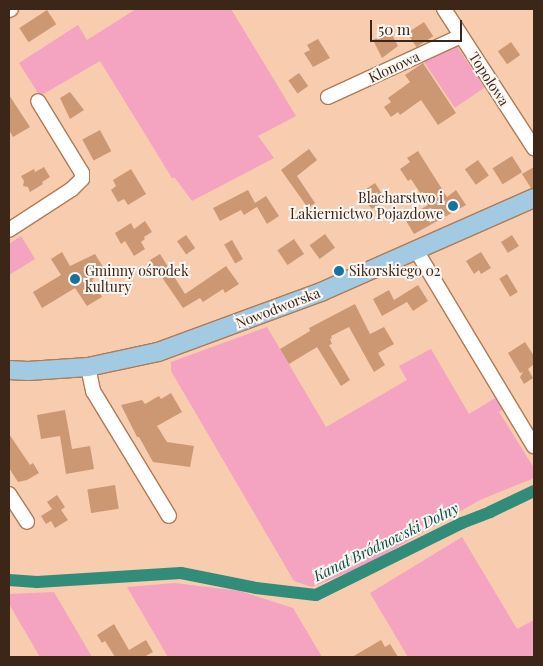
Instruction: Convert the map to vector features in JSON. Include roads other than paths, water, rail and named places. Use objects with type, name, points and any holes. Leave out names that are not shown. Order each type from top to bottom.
[{"type":"main road","name":"Nowodworska","points":[[9,370],[28,371],[88,367],[158,352],[320,292],[534,198]]},
{"type":"street","name":"Topolowa","points":[[444,9],[534,148]]},
{"type":"street","name":"Klonowa","points":[[328,98],[461,36]]},
{"type":"street","points":[[9,230],[72,189],[82,179],[82,173],[38,101]]},
{"type":"street","points":[[416,250],[534,446]]},
{"type":"street","points":[[88,367],[93,391],[169,516]]},
{"type":"street","points":[[9,494],[26,522]]},
{"type":"waterway","name":"Kanał Bródnowski Dolny","points":[[9,580],[37,582],[181,573],[256,588],[316,595],[462,523],[534,491]]},
{"type":"place","name":"Blacharstwo i Lakiernictwo Pojazdowe","points":[[453,206]]},
{"type":"place","name":"Sikorskiego 02","points":[[339,271]]},
{"type":"place","name":"Gminny ośrodek kultury","points":[[75,279]]}]
